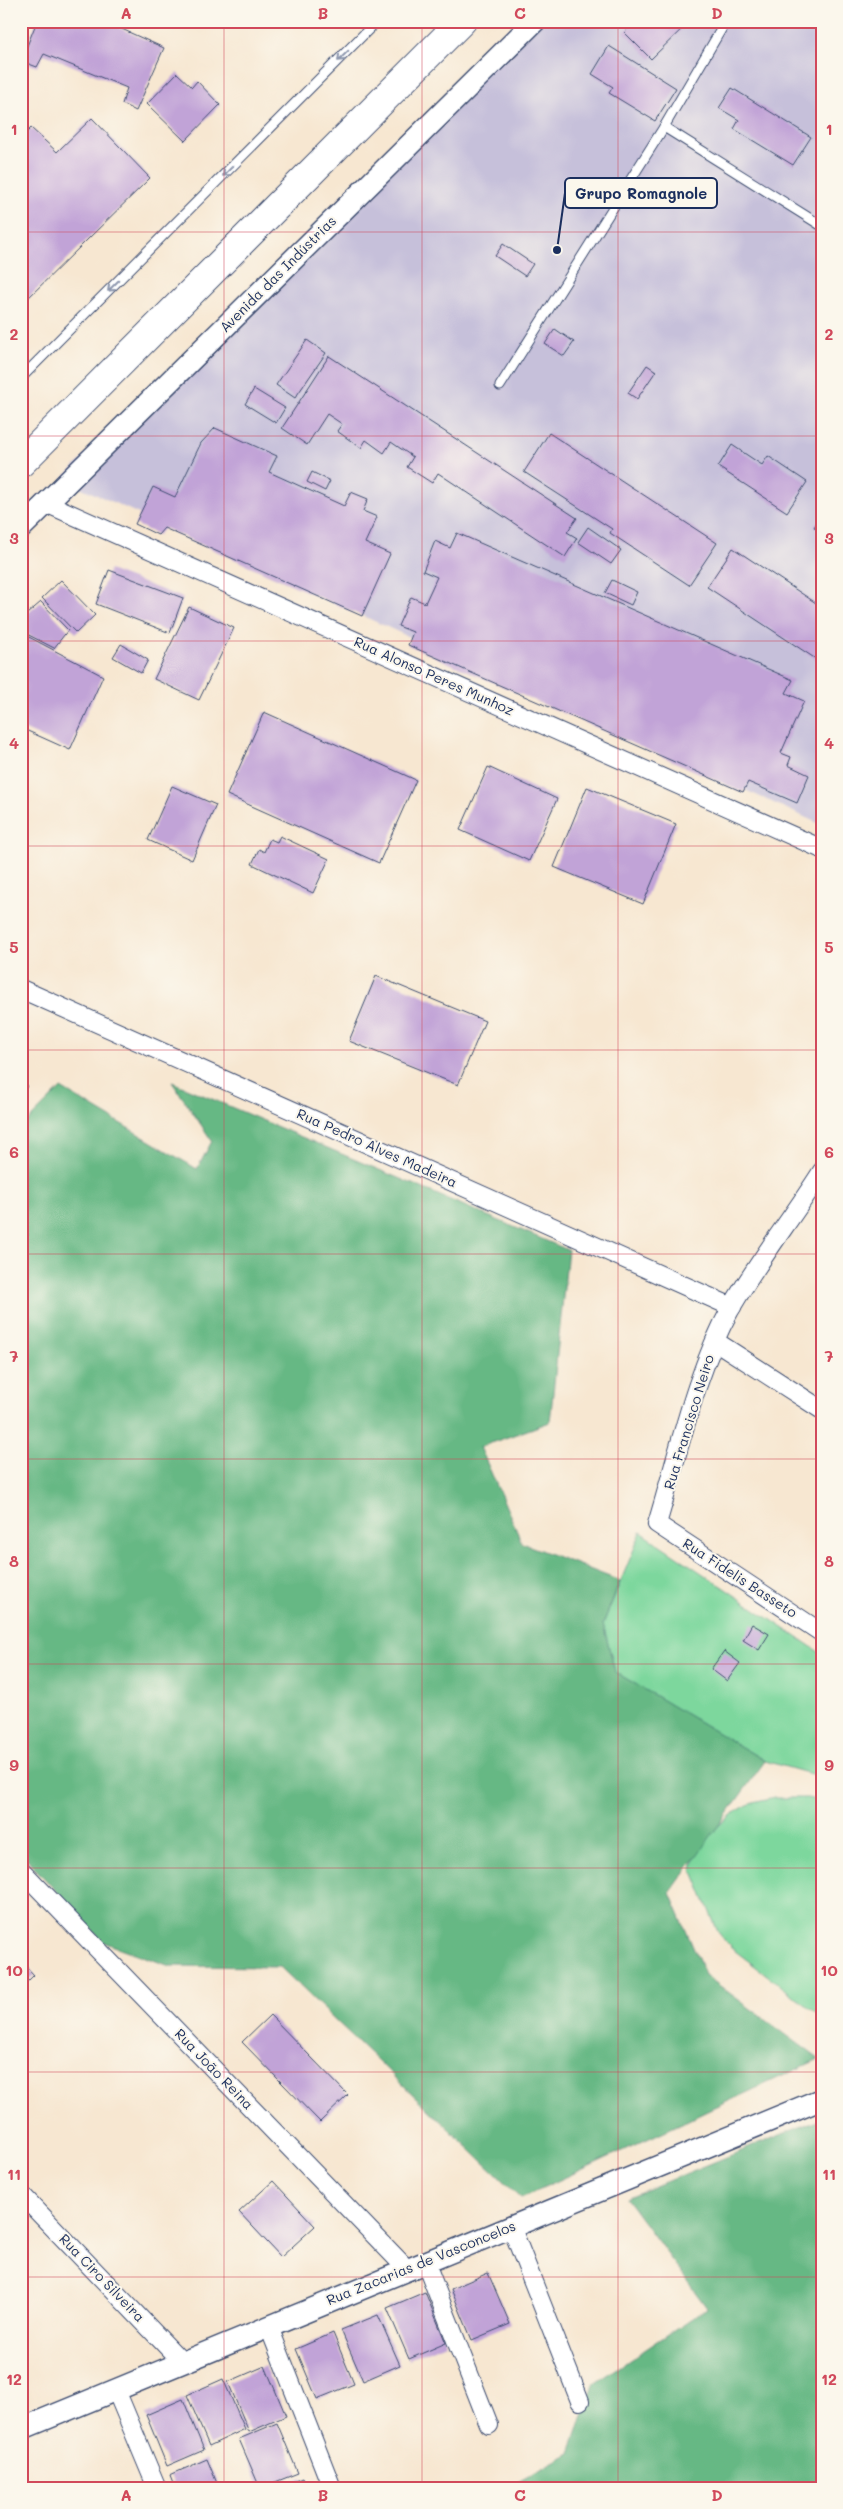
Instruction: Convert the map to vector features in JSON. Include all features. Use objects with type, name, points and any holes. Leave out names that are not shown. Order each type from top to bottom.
[{"type":"main road","points":[[21,463],[462,21]]},
{"type":"street","name":"Avenida das Indústrias","points":[[21,528],[535,21]]},
{"type":"street","name":"Rua Alonso Peres Munhoz","points":[[46,503],[822,849]]},
{"type":"street","name":"Rua Pedro Alves Madeira","points":[[21,989],[732,1307]]},
{"type":"street","name":"Rua Francisco Neiro","points":[[657,1524],[702,1373],[715,1341],[732,1307],[820,1178]]},
{"type":"street","points":[[715,1341],[822,1410]]},
{"type":"street","name":"Rua Fidelis Basseto","points":[[657,1524],[822,1632]]},
{"type":"street","name":"Rua João Reina","points":[[21,1870],[416,2265]]},
{"type":"street","name":"Rua Zacarias de Vasconcelos","points":[[21,2429],[822,2099]]},
{"type":"street","name":"Rua Ciro Silveira","points":[[21,2194],[182,2362]]},
{"type":"street","points":[[511,2226],[580,2401]]},
{"type":"street","points":[[416,2265],[489,2425]]},
{"type":"street","points":[[269,2327],[332,2488]]},
{"type":"street","points":[[116,2390],[157,2488]]},
{"type":"lane","points":[[21,378],[377,21]]},
{"type":"lane","points":[[500,386],[664,127],[726,21]]},
{"type":"lane","points":[[664,127],[822,226]]},
{"type":"shaded area","points":[[521,21],[822,21],[822,825],[62,479]]},
{"type":"green space","points":[[172,1082],[568,1250],[550,1422],[480,1447],[522,1543],[620,1581],[603,1624],[615,1672],[765,1761],[670,1893],[705,1975],[819,2059],[521,2198],[280,1967],[170,1966],[103,1942],[21,1853],[21,1128],[61,1088],[197,1169],[212,1141]]},
{"type":"green space","points":[[641,1532],[822,1654],[822,1777],[765,1761],[615,1672],[603,1624]]},
{"type":"green space","points":[[774,1798],[807,1798],[822,1801],[822,2017],[730,1947],[718,1932],[692,1869],[699,1850],[727,1818],[747,1805]]},
{"type":"green space","points":[[822,2118],[822,2488],[507,2488],[570,2453],[594,2384],[707,2308],[626,2198]]},
{"type":"building","points":[[37,21],[104,21],[164,48],[136,111],[122,104],[127,88],[44,54],[37,67],[21,61]]},
{"type":"building","points":[[636,21],[690,21],[651,59],[624,32]]},
{"type":"building","points":[[609,46],[676,88],[655,121],[609,93],[613,87],[592,74]]},
{"type":"building","points":[[177,73],[192,87],[197,81],[220,105],[185,141],[147,104]]},
{"type":"building","points":[[732,88],[811,137],[793,165],[734,129],[739,120],[719,108]]},
{"type":"building","points":[[92,118],[150,178],[21,305],[21,138],[31,128],[57,152]]},
{"type":"building","points":[[503,244],[533,264],[525,276],[495,256]]},
{"type":"building","points":[[555,329],[574,342],[564,356],[545,344]]},
{"type":"building","points":[[307,340],[326,353],[295,398],[276,385]]},
{"type":"building","points":[[329,356],[577,518],[567,532],[577,538],[565,557],[438,473],[432,483],[407,467],[413,457],[391,442],[384,453],[366,440],[361,448],[337,431],[342,424],[327,414],[307,445],[282,428]]},
{"type":"building","points":[[647,365],[656,371],[637,399],[628,393]]},
{"type":"building","points":[[254,389],[285,408],[276,423],[245,404]]},
{"type":"building","points":[[215,428],[277,456],[269,472],[344,506],[351,492],[368,499],[363,511],[377,517],[365,543],[390,554],[362,616],[164,528],[158,535],[135,524],[153,487],[175,497],[201,443]]},
{"type":"building","points":[[549,433],[717,543],[689,585],[610,533],[612,529],[524,472]]},
{"type":"building","points":[[732,445],[762,465],[768,456],[807,482],[787,512],[718,467]]},
{"type":"building","points":[[312,472],[330,481],[325,491],[307,482]]},
{"type":"building","points":[[822,515],[822,532],[814,527]]},
{"type":"building","points":[[588,527],[621,550],[611,564],[578,542]]},
{"type":"building","points":[[457,533],[793,680],[786,693],[804,701],[781,753],[791,757],[788,765],[809,775],[797,803],[748,782],[743,792],[408,645],[413,632],[398,626],[411,597],[425,603],[437,577],[423,571],[435,541],[450,548]]},
{"type":"building","points":[[733,548],[822,607],[822,663],[707,587]]},
{"type":"building","points":[[109,570],[183,598],[170,633],[96,604]]},
{"type":"building","points":[[61,580],[95,615],[76,633],[42,598]]},
{"type":"building","points":[[612,580],[637,592],[631,605],[605,593]]},
{"type":"building","points":[[41,602],[68,630],[54,648],[21,631],[21,619]]},
{"type":"building","points":[[189,607],[234,628],[199,700],[154,679]]},
{"type":"building","points":[[25,635],[103,676],[70,750],[21,728],[21,639]]},
{"type":"building","points":[[121,644],[148,660],[141,673],[113,657]]},
{"type":"building","points":[[264,712],[416,780],[379,863],[227,795]]},
{"type":"building","points":[[488,767],[557,799],[529,861],[460,830]]},
{"type":"building","points":[[172,786],[216,805],[192,860],[148,840]]},
{"type":"building","points":[[587,787],[676,824],[643,904],[554,867]]},
{"type":"building","points":[[280,836],[329,859],[313,893],[252,864],[259,849],[264,852],[270,839],[277,842]]},
{"type":"building","points":[[376,976],[485,1021],[458,1085],[349,1041]]},
{"type":"building","points":[[21,1079],[28,1086],[21,1092]]},
{"type":"building","points":[[752,1624],[769,1634],[759,1650],[743,1640]]},
{"type":"building","points":[[724,1651],[740,1663],[727,1681],[711,1669]]},
{"type":"building","points":[[21,1961],[34,1975],[21,1988]]},
{"type":"building","points":[[270,2015],[348,2095],[320,2122],[242,2042]]},
{"type":"building","points":[[273,2181],[315,2226],[281,2257],[239,2212]]},
{"type":"building","points":[[488,2273],[510,2324],[472,2340],[451,2289]]},
{"type":"building","points":[[425,2292],[446,2343],[409,2359],[387,2308]]},
{"type":"building","points":[[378,2315],[400,2365],[363,2381],[341,2330]]},
{"type":"building","points":[[333,2333],[354,2384],[317,2399],[296,2349]]},
{"type":"building","points":[[265,2366],[286,2416],[249,2432],[228,2382]]},
{"type":"building","points":[[223,2379],[245,2429],[209,2446],[187,2395]]},
{"type":"building","points":[[183,2399],[204,2450],[167,2466],[146,2415]]},
{"type":"building","points":[[277,2423],[298,2473],[260,2488],[239,2439]]},
{"type":"building","points":[[207,2459],[219,2488],[175,2488],[170,2475]]},
{"type":"building","points":[[302,2478],[306,2488],[278,2488]]},
{"type":"place","name":"Grupo Romagnole","points":[[557,250]]}]
